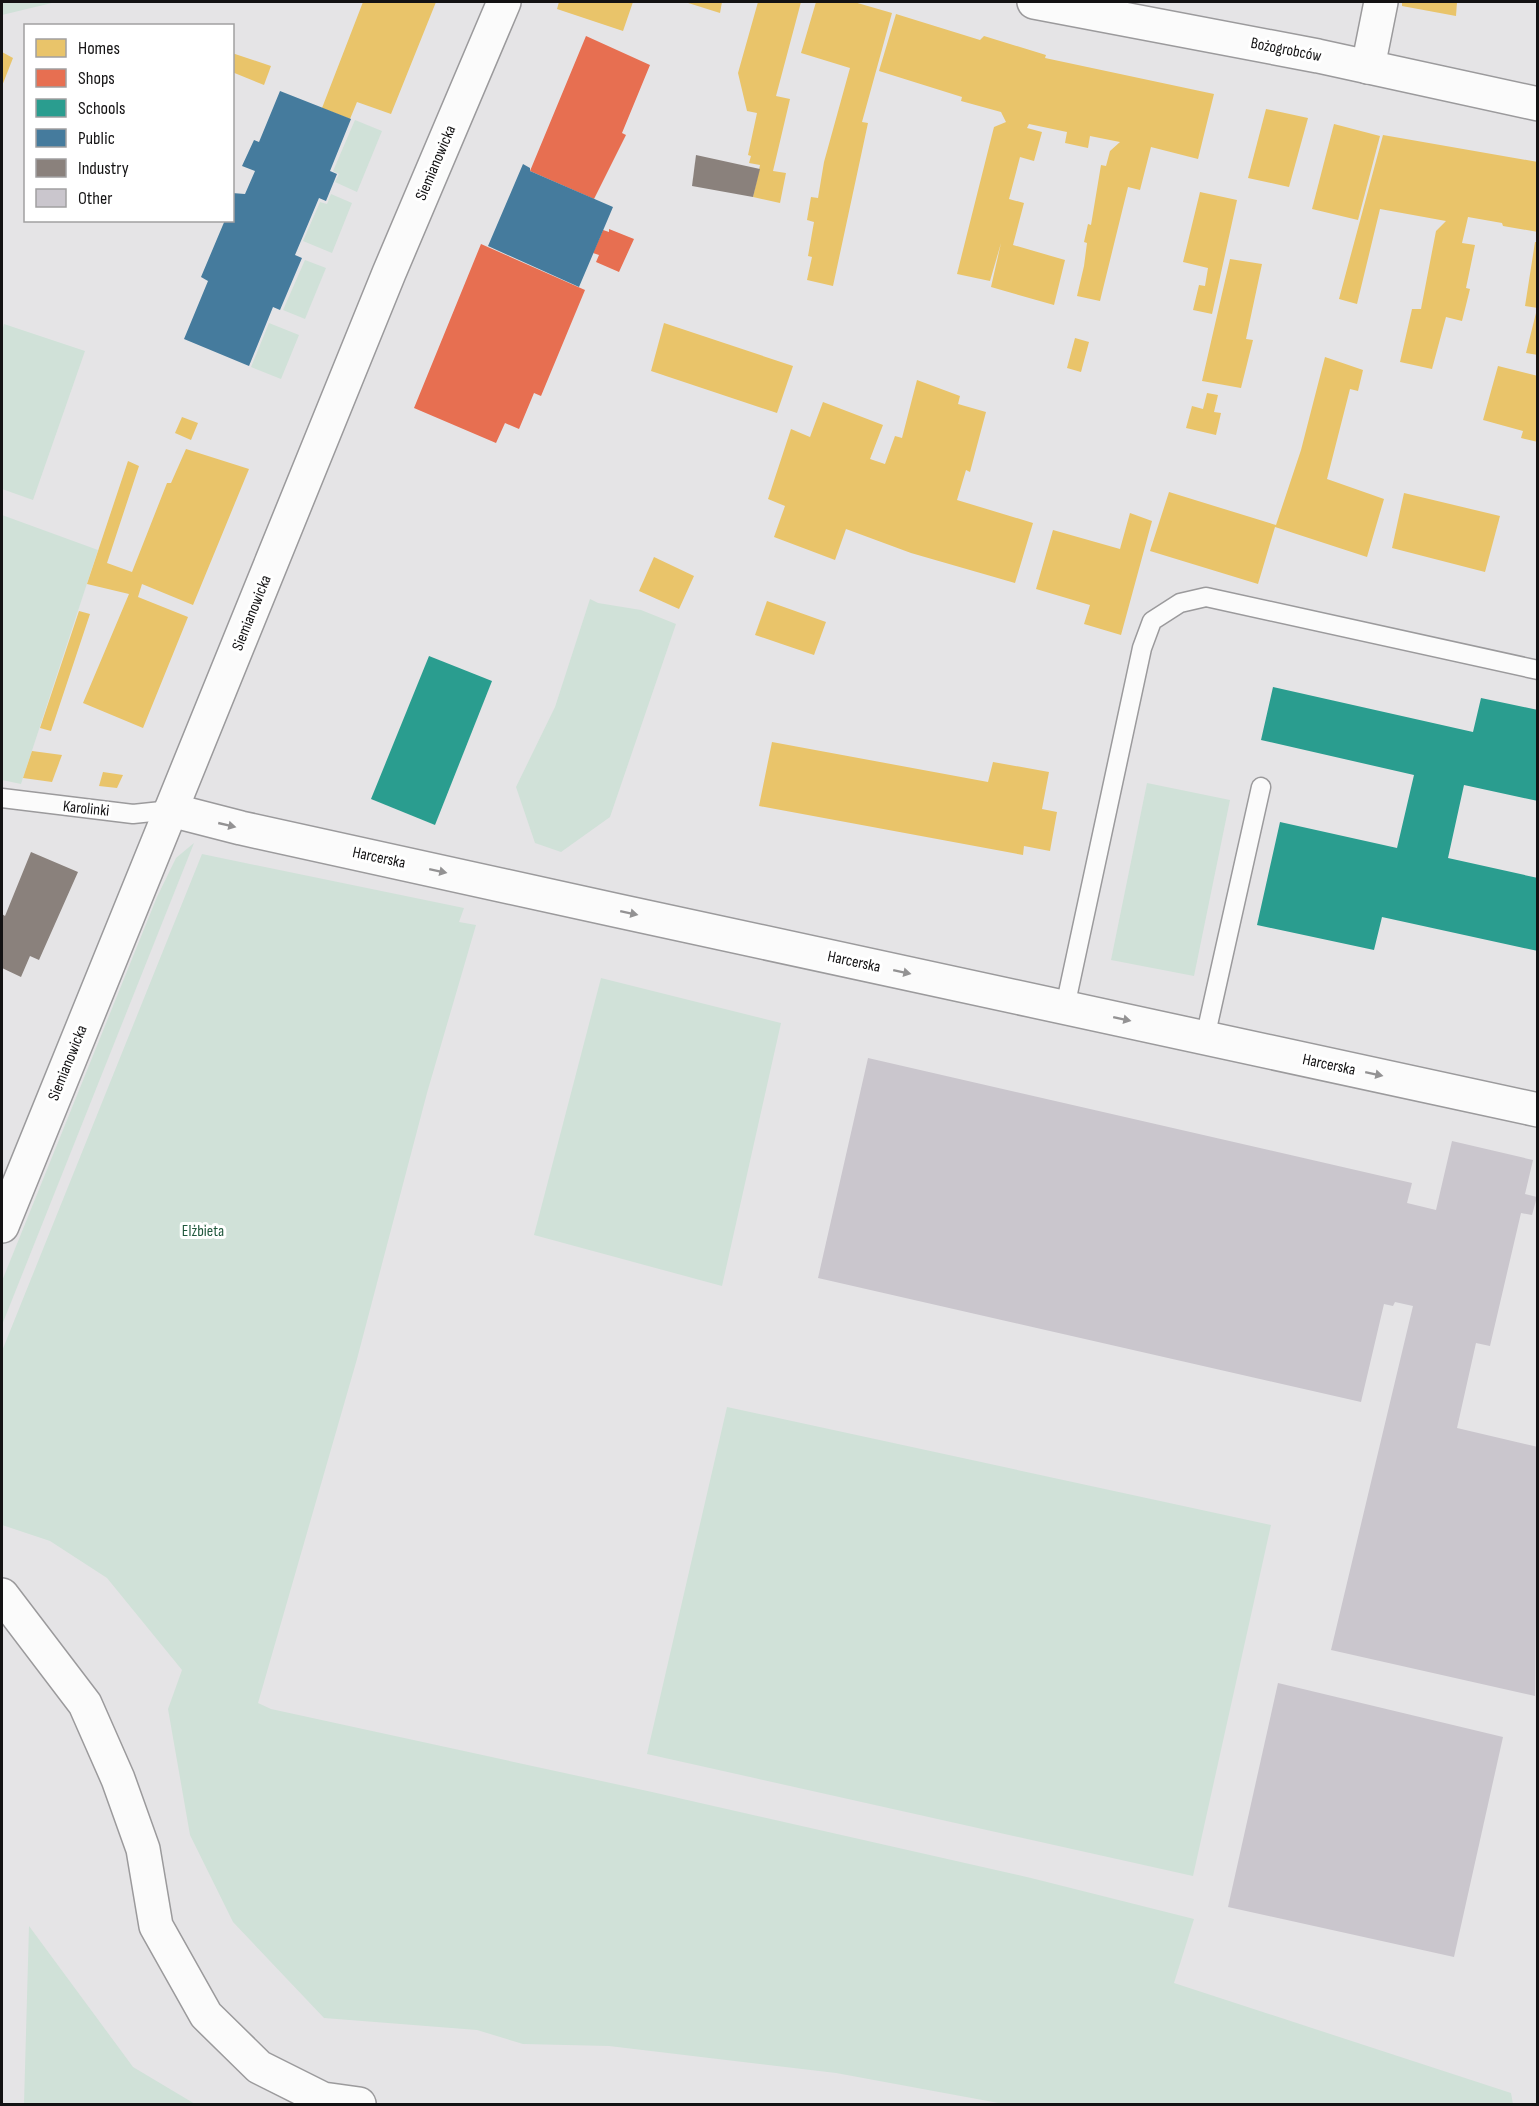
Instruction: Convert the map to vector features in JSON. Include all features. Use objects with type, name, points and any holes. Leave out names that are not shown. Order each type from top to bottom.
[{"type":"street","name":"Siemianowicka","points":[[2,1226],[389,273],[504,2]]},
{"type":"street","name":"Bożogrobców","points":[[1034,2],[1368,67],[1538,104]]},
{"type":"street","points":[[1368,67],[1381,2]]},
{"type":"street","name":"Harcerska","points":[[171,810],[253,831],[1538,1110]]},
{"type":"street","points":[[2,1595],[85,1704],[118,1779],[143,1849],[156,1926],[206,2015],[259,2067],[323,2099],[359,2104]]},
{"type":"lane","points":[[1065,1007],[1142,648],[1152,621],[1180,603],[1206,597],[1538,670]]},
{"type":"lane","points":[[1205,1038],[1261,787]]},
{"type":"lane","name":"Karolinki","points":[[2,798],[133,814],[171,810]]},
{"type":"green space","points":[[2,2],[56,2],[2,15]]},
{"type":"green space","points":[[355,120],[382,131],[357,192],[335,182],[339,174],[333,171]]},
{"type":"green space","points":[[331,194],[352,203],[332,253],[303,241],[320,202],[327,204]]},
{"type":"green space","points":[[305,260],[326,268],[305,319],[283,310]]},
{"type":"green space","points":[[269,323],[299,335],[281,379],[251,367]]},
{"type":"green space","points":[[4,324],[85,351],[33,500],[2,489],[2,332]]},
{"type":"green space","points":[[2,515],[98,550],[21,784],[2,780]]},
{"type":"green space","points":[[590,599],[598,603],[641,610],[676,624],[610,817],[561,852],[535,843],[516,787],[555,707]]},
{"type":"green space","points":[[1147,783],[1230,800],[1194,976],[1111,960]]},
{"type":"green space","points":[[194,843],[2,1325],[2,1281],[157,897],[176,858]]},
{"type":"green space","name":"Elżbieta","points":[[202,854],[464,908],[459,922],[476,925],[427,1093],[357,1359],[258,1703],[271,1709],[1031,1878],[1194,1919],[1174,1983],[1511,2093],[1513,2104],[1004,2104],[836,2073],[609,2046],[523,2044],[477,2030],[324,2018],[233,1922],[190,1835],[168,1709],[182,1670],[107,1578],[50,1541],[2,1525],[2,1351]]},
{"type":"green space","points":[[601,978],[781,1023],[722,1286],[534,1235]]},
{"type":"green space","points":[[727,1407],[1271,1525],[1193,1876],[647,1754]]},
{"type":"green space","points":[[29,1926],[133,2067],[195,2104],[24,2104]]},
{"type":"building: Homes","points":[[363,2],[436,2],[391,114],[357,102],[350,119],[322,108]]},
{"type":"building: Homes","points":[[559,2],[633,2],[623,31],[557,9]]},
{"type":"building: Homes","points":[[685,2],[722,2],[720,13]]},
{"type":"building: Homes","points":[[758,2],[801,2],[776,96],[790,99],[773,171],[786,173],[780,203],[753,197],[760,165],[749,163],[751,156],[748,155],[757,113],[747,111],[738,73]]},
{"type":"building: Homes","points":[[816,2],[854,2],[892,13],[862,122],[868,123],[833,286],[807,280],[812,257],[808,256],[814,222],[807,220],[811,197],[818,198],[824,162],[850,68],[801,53]]},
{"type":"building: Homes","points":[[1402,2],[1457,2],[1456,16],[1402,6]]},
{"type":"building: Homes","points":[[896,14],[980,40],[984,36],[1046,55],[1045,58],[1214,94],[1198,159],[1151,147],[1140,190],[1128,187],[1100,301],[1077,296],[1087,243],[1084,242],[1088,224],[1091,225],[1101,165],[1106,166],[1110,151],[1120,142],[1090,136],[1088,148],[1065,143],[1067,132],[1029,124],[1027,128],[1042,132],[1034,161],[1020,157],[1009,199],[1024,203],[1013,245],[1065,260],[1054,305],[991,287],[1001,243],[990,281],[957,274],[994,127],[1006,122],[1001,112],[961,101],[962,97],[879,71]]},
{"type":"building: Homes","points":[[2,52],[13,58],[2,86]]},
{"type":"building: Homes","points":[[234,54],[271,66],[264,85],[234,73]]},
{"type":"building: Homes","points":[[1266,109],[1308,118],[1289,187],[1248,178]]},
{"type":"building: Homes","points":[[1334,124],[1380,136],[1358,220],[1312,209]]},
{"type":"building: Homes","points":[[1383,135],[1538,162],[1538,232],[1468,217],[1462,243],[1475,245],[1466,288],[1470,289],[1462,321],[1446,317],[1432,369],[1400,362],[1412,309],[1421,309],[1436,231],[1446,221],[1380,209],[1357,304],[1339,299]]},
{"type":"building: Homes","points":[[1200,192],[1237,200],[1212,314],[1193,310],[1199,285],[1205,286],[1208,268],[1183,262]]},
{"type":"building: Homes","points":[[1535,242],[1538,242],[1538,308],[1525,306]]},
{"type":"building: Homes","points":[[1230,259],[1262,264],[1246,339],[1253,340],[1241,388],[1202,381]]},
{"type":"building: Homes","points":[[1538,309],[1538,355],[1526,353]]},
{"type":"building: Homes","points":[[664,323],[793,366],[777,413],[651,371]]},
{"type":"building: Homes","points":[[1075,338],[1089,342],[1081,372],[1067,368]]},
{"type":"building: Homes","points":[[1325,357],[1363,370],[1358,391],[1350,389],[1327,479],[1384,499],[1367,557],[1275,527],[1258,584],[1150,551],[1169,492],[1276,525],[1301,450]]},
{"type":"building: Homes","points":[[1498,366],[1538,376],[1538,442],[1521,438],[1523,431],[1483,420]]},
{"type":"building: Homes","points":[[917,380],[960,396],[958,404],[986,412],[970,472],[966,470],[957,500],[1033,523],[1015,583],[911,553],[846,529],[835,560],[774,537],[785,506],[768,499],[791,429],[810,437],[823,402],[883,425],[870,459],[885,464],[895,436],[902,438]]},
{"type":"building: Homes","points":[[1207,393],[1218,395],[1214,412],[1221,413],[1216,435],[1186,428],[1192,406],[1203,409]]},
{"type":"building: Homes","points":[[182,417],[198,423],[191,440],[175,433]]},
{"type":"building: Homes","points":[[186,449],[249,469],[193,605],[142,584],[138,597],[188,617],[143,728],[83,703],[129,594],[87,584],[128,461],[139,466],[107,563],[132,572],[167,483],[171,483]]},
{"type":"building: Homes","points":[[1404,493],[1500,516],[1485,572],[1392,548]]},
{"type":"building: Homes","points":[[1130,513],[1152,521],[1121,635],[1084,624],[1090,605],[1036,589],[1053,530],[1120,549]]},
{"type":"building: Homes","points":[[654,557],[694,576],[679,609],[639,591]]},
{"type":"building: Homes","points":[[767,601],[826,622],[814,655],[755,635]]},
{"type":"building: Homes","points":[[79,611],[90,614],[51,731],[40,728]]},
{"type":"building: Homes","points":[[772,742],[988,782],[993,762],[1049,772],[1042,809],[1057,812],[1050,851],[1024,846],[1023,855],[759,806]]},
{"type":"building: Homes","points":[[32,751],[62,755],[52,782],[23,778]]},
{"type":"building: Homes","points":[[103,772],[123,775],[117,788],[99,786]]},
{"type":"building: Shops","points":[[586,36],[650,65],[622,133],[626,135],[594,199],[530,171]]},
{"type":"building: Shops","points":[[609,229],[634,239],[619,272],[596,262],[599,255],[593,253],[603,230],[609,232]]},
{"type":"building: Shops","points":[[481,244],[585,290],[541,396],[534,393],[519,429],[505,423],[496,443],[414,408]]},
{"type":"building: Schools","points":[[429,656],[492,681],[435,825],[371,799]]},
{"type":"building: Schools","points":[[1273,687],[1473,732],[1481,698],[1538,710],[1538,801],[1464,785],[1448,858],[1538,878],[1538,951],[1382,917],[1374,950],[1257,925],[1280,822],[1397,848],[1414,775],[1261,740]]},
{"type":"building: Public","points":[[280,91],[351,119],[330,171],[337,174],[326,201],[319,198],[295,255],[302,258],[280,310],[273,307],[249,366],[184,339],[208,281],[201,277],[224,222],[234,222],[234,193],[245,194],[255,171],[242,166],[254,140],[259,142]]},
{"type":"building: Public","points":[[523,164],[530,168],[530,171],[613,207],[579,287],[488,246]]},
{"type":"building: Industry","points":[[696,155],[760,169],[753,197],[692,186]]},
{"type":"building: Industry","points":[[31,852],[78,872],[39,960],[30,956],[21,977],[2,968],[2,914],[5,916]]},
{"type":"building: Other","points":[[868,1058],[1412,1183],[1407,1203],[1436,1210],[1452,1141],[1533,1160],[1525,1194],[1537,1197],[1532,1215],[1521,1213],[1490,1346],[1476,1343],[1457,1428],[1538,1447],[1535,1696],[1331,1650],[1413,1306],[1395,1302],[1393,1306],[1384,1304],[1361,1402],[818,1278]]},
{"type":"building: Other","points":[[1278,1683],[1503,1737],[1454,1957],[1228,1907]]}]
